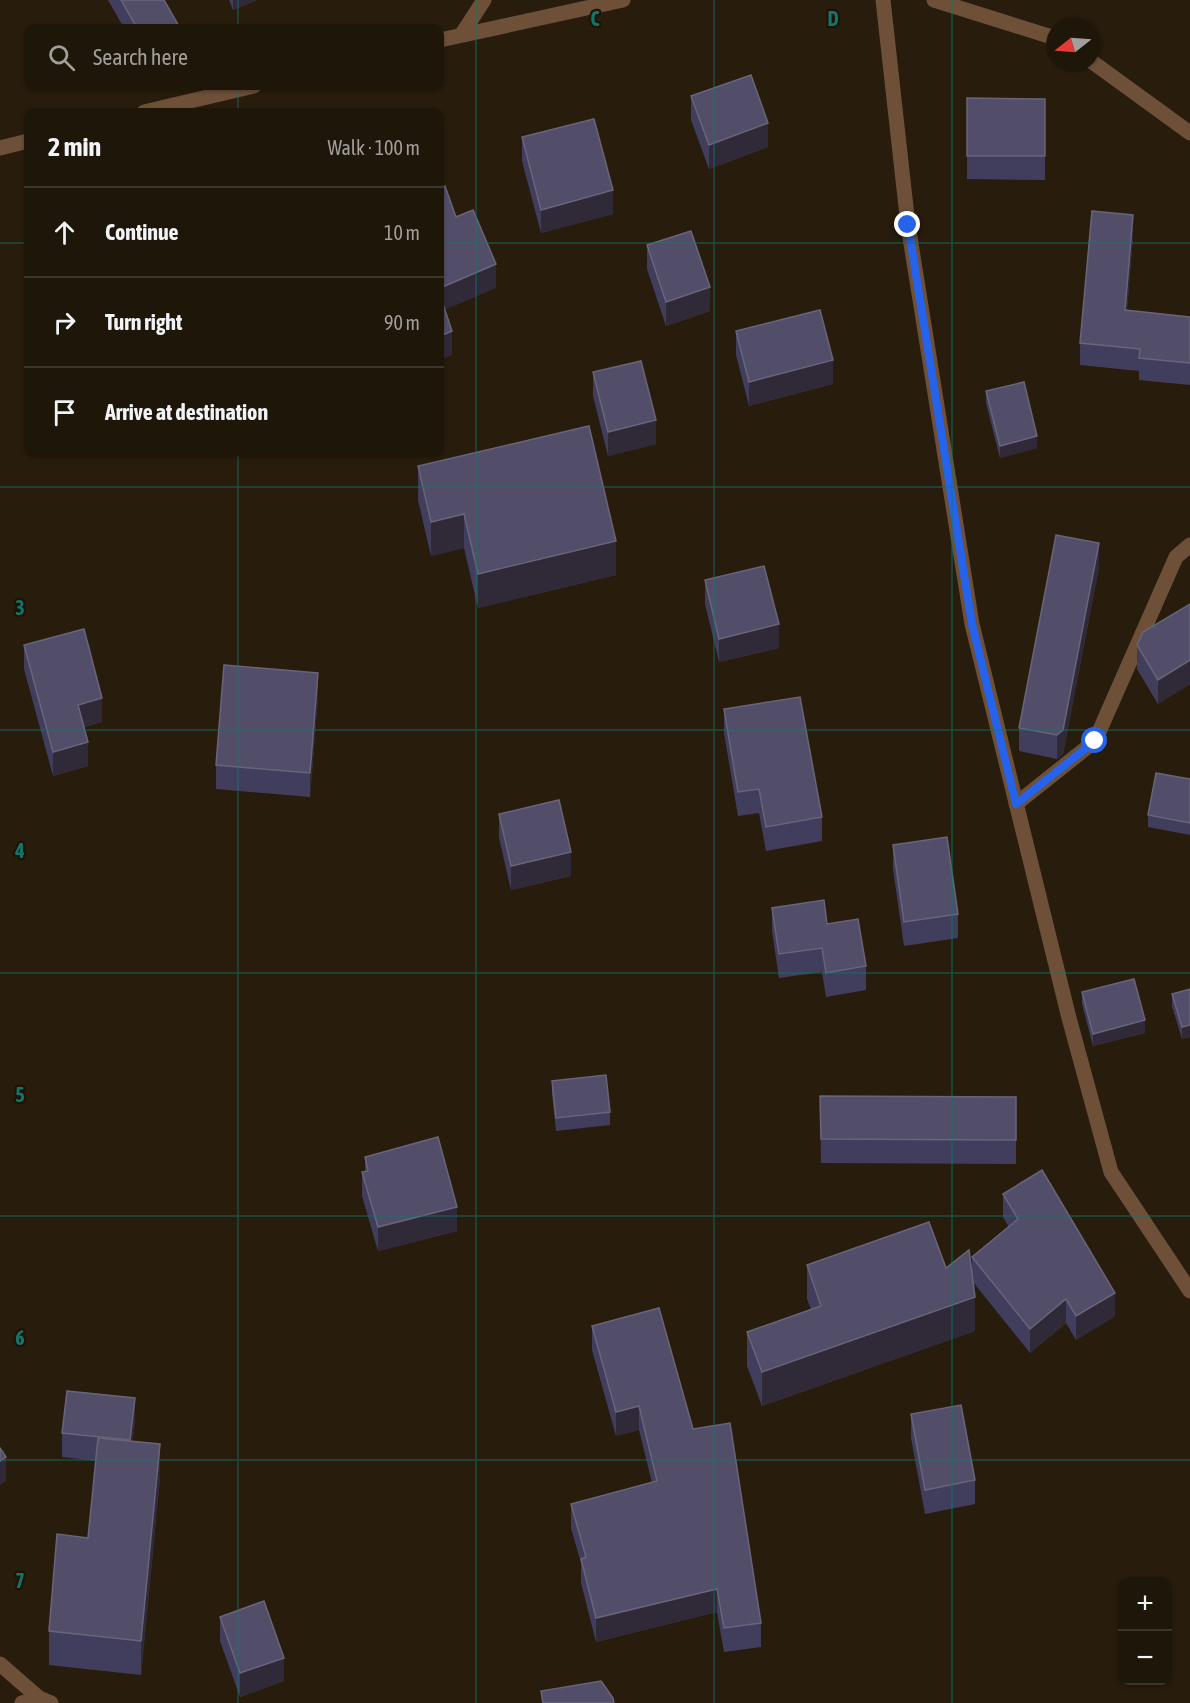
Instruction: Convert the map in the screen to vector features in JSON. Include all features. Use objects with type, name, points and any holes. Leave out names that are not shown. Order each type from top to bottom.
[{"type":"street","points":[[462,34],[484,0]]},
{"type":"street","points":[[444,39],[623,0]]},
{"type":"street","points":[[883,0],[908,225],[972,624],[1069,1018],[1111,1172],[1190,1291]]},
{"type":"street","points":[[934,0],[1046,35]]},
{"type":"street","points":[[1100,68],[1190,133]]},
{"type":"street","points":[[161,108],[237,90]]},
{"type":"street","points":[[0,148],[24,142]]},
{"type":"street","points":[[1016,804],[1095,741],[1176,557],[1190,545]]},
{"type":"street","points":[[0,1664],[45,1700]]},
{"type":"street","points":[[22,1703],[45,1700]]},
{"type":"building","points":[[121,0],[164,0],[178,24],[135,24]]},
{"type":"building","points":[[751,75],[768,123],[709,145],[691,96]]},
{"type":"building","points":[[967,98],[1045,99],[1045,156],[967,156]]},
{"type":"building","points":[[594,119],[613,190],[541,210],[522,137]]},
{"type":"building","points":[[444,186],[456,217],[473,210],[496,264],[444,286]]},
{"type":"building","points":[[1092,211],[1133,215],[1125,310],[1190,317],[1190,363],[1139,358],[1140,349],[1080,343]]},
{"type":"building","points":[[691,231],[710,287],[666,302],[647,245]]},
{"type":"building","points":[[444,307],[452,331],[444,334]]},
{"type":"building","points":[[820,310],[833,360],[749,382],[736,331]]},
{"type":"building","points":[[641,361],[656,420],[608,432],[593,372]]},
{"type":"building","points":[[1024,382],[1037,436],[1000,446],[986,391]]},
{"type":"building","points":[[589,426],[616,541],[478,574],[464,514],[431,522],[418,466]]},
{"type":"building","points":[[1056,535],[1099,543],[1063,730],[1057,735],[1019,728]]},
{"type":"building","points":[[764,566],[779,624],[719,639],[705,580]]},
{"type":"building","points":[[1190,604],[1190,660],[1158,680],[1137,645],[1143,632]]},
{"type":"building","points":[[84,629],[102,698],[78,705],[88,742],[53,752],[24,645]]},
{"type":"building","points":[[224,665],[318,673],[310,773],[216,765]]},
{"type":"building","points":[[800,697],[822,817],[766,827],[759,789],[738,792],[724,709]]},
{"type":"building","points":[[1156,773],[1190,779],[1190,823],[1148,815]]},
{"type":"building","points":[[559,800],[571,852],[511,866],[499,814]]},
{"type":"building","points":[[947,837],[958,914],[904,922],[893,845]]},
{"type":"building","points":[[824,900],[827,924],[858,919],[866,966],[826,973],[822,948],[779,954],[772,908]]},
{"type":"building","points":[[1134,979],[1145,1020],[1093,1034],[1082,992]]},
{"type":"building","points":[[1190,989],[1190,1025],[1182,1027],[1172,994]]},
{"type":"building","points":[[606,1075],[610,1112],[556,1118],[552,1081]]},
{"type":"building","points":[[820,1096],[1016,1097],[1016,1140],[821,1139]]},
{"type":"building","points":[[438,1137],[457,1207],[378,1227],[362,1172],[368,1171],[365,1157]]},
{"type":"building","points":[[1042,1170],[1115,1293],[1076,1316],[1066,1299],[1030,1329],[972,1257],[1018,1219],[1003,1194]]},
{"type":"building","points":[[929,1222],[946,1268],[969,1250],[975,1297],[762,1372],[747,1332],[821,1306],[807,1265]]},
{"type":"building","points":[[659,1308],[693,1429],[730,1423],[761,1623],[724,1628],[717,1589],[596,1618],[581,1559],[586,1557],[571,1504],[657,1481],[639,1406],[616,1412],[592,1326]]},
{"type":"building","points":[[67,1391],[135,1398],[130,1440],[62,1433]]},
{"type":"building","points":[[961,1405],[975,1480],[925,1490],[911,1414]]},
{"type":"building","points":[[98,1438],[160,1444],[141,1641],[49,1631],[57,1534],[88,1538]]},
{"type":"building","points":[[0,1448],[6,1457],[0,1461]]},
{"type":"building","points":[[264,1601],[284,1658],[240,1673],[220,1617]]},
{"type":"building","points":[[601,1681],[614,1703],[543,1703],[541,1691]]},
{"type":"route","points":[[908,225],[972,624],[1016,804],[1095,741]]}]
